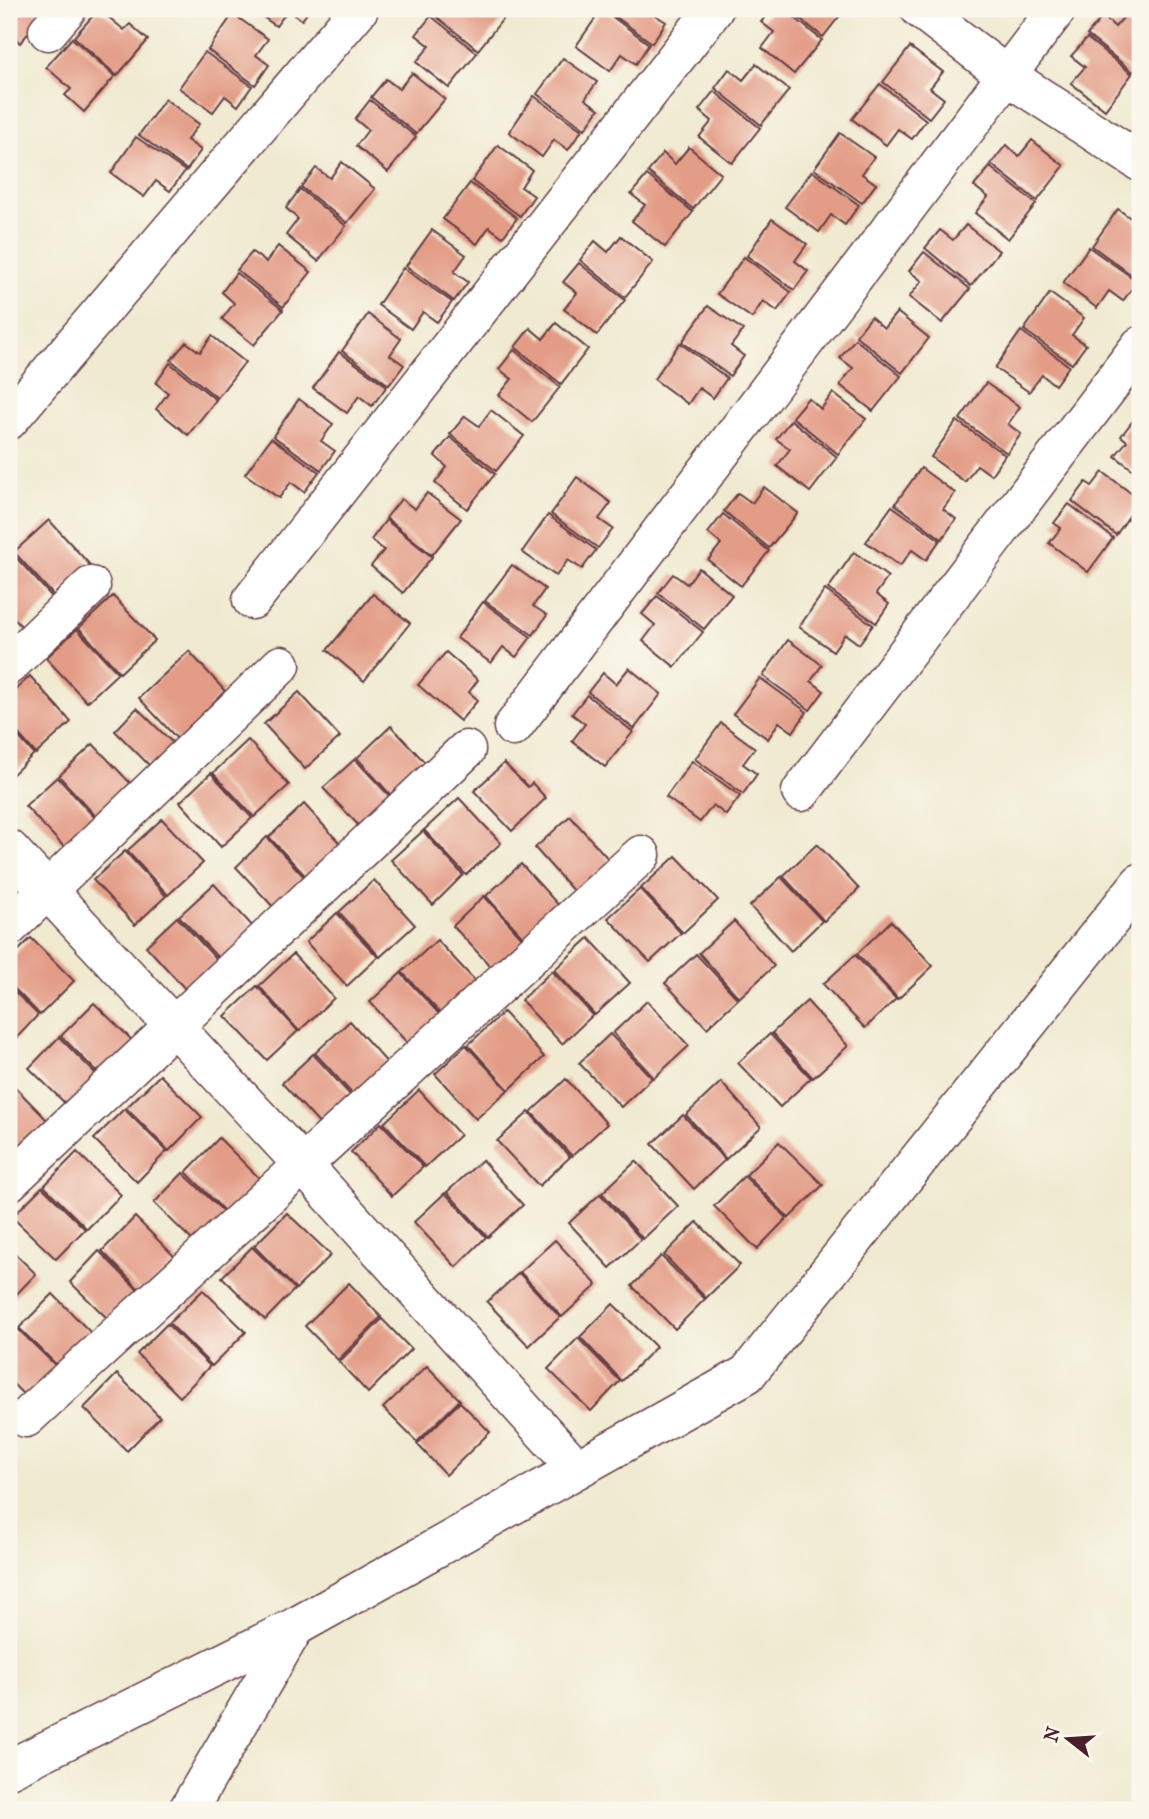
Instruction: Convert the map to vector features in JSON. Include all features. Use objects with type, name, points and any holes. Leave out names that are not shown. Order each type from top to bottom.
[{"type":"street","points":[[9,420],[359,9]]},
{"type":"street","points":[[252,600],[714,9]]},
{"type":"street","points":[[920,9],[1006,75],[1140,162]]},
{"type":"street","points":[[513,727],[1057,9]]},
{"type":"street","points":[[801,792],[1140,346]]},
{"type":"street","points":[[9,665],[91,586]]},
{"type":"street","points":[[9,927],[281,665]]},
{"type":"street","points":[[9,1182],[466,750]]},
{"type":"street","points":[[9,849],[304,1166],[577,1469]]},
{"type":"street","points":[[26,1418],[641,855]]},
{"type":"street","points":[[9,1769],[295,1627],[747,1374],[1140,883]]},
{"type":"street","points":[[188,1810],[295,1627]]},
{"type":"building","points":[[9,9],[33,9],[42,17],[20,43],[9,32]]},
{"type":"building","points":[[99,9],[124,30],[130,24],[148,40],[117,76],[74,37]]},
{"type":"building","points":[[252,9],[310,9],[302,20],[288,10],[276,26]]},
{"type":"building","points":[[435,9],[498,9],[506,15],[478,50],[432,13]]},
{"type":"building","points":[[602,9],[649,44],[636,64],[622,54],[610,71],[576,46]]},
{"type":"building","points":[[605,9],[656,9],[652,13],[666,22],[652,43]]},
{"type":"building","points":[[772,9],[784,9],[822,40],[794,74],[762,48],[774,32],[761,22]]},
{"type":"building","points":[[788,9],[845,9],[823,37]]},
{"type":"building","points":[[1129,11],[1140,20],[1140,63],[1133,72],[1087,35],[1103,16],[1115,27]]},
{"type":"building","points":[[233,14],[268,39],[256,55],[269,65],[255,85],[208,50]]},
{"type":"building","points":[[431,16],[477,53],[449,88],[416,62],[430,46],[416,35]]},
{"type":"building","points":[[72,38],[115,76],[84,112],[65,95],[71,89],[46,67]]},
{"type":"building","points":[[1087,38],[1132,74],[1105,110],[1071,83],[1085,67],[1071,56]]},
{"type":"building","points":[[910,47],[943,72],[930,88],[944,99],[929,118],[883,82]]},
{"type":"building","points":[[205,52],[252,86],[238,106],[225,96],[213,112],[179,88]]},
{"type":"building","points":[[563,58],[597,82],[585,99],[599,109],[585,129],[537,94]]},
{"type":"building","points":[[756,64],[789,90],[761,125],[715,88],[729,69],[743,80]]},
{"type":"building","points":[[412,73],[445,99],[416,134],[371,97],[386,79],[399,89]]},
{"type":"building","points":[[880,84],[926,120],[912,139],[898,129],[886,145],[852,119]]},
{"type":"building","points":[[714,91],[760,128],[732,163],[699,137],[712,121],[699,110]]},
{"type":"building","points":[[534,96],[582,130],[568,150],[554,140],[542,157],[509,132]]},
{"type":"building","points":[[165,99],[199,124],[187,140],[201,150],[187,170],[139,135]]},
{"type":"building","points":[[370,100],[416,137],[388,172],[356,146],[368,130],[355,119]]},
{"type":"building","points":[[840,133],[874,157],[862,174],[876,184],[862,203],[814,169]]},
{"type":"building","points":[[136,137],[185,171],[170,191],[156,181],[144,197],[111,173]]},
{"type":"building","points":[[1032,140],[1064,166],[1037,201],[991,164],[1006,145],[1019,156]]},
{"type":"building","points":[[498,145],[532,170],[521,187],[534,196],[520,216],[472,181]]},
{"type":"building","points":[[689,147],[721,174],[693,209],[648,172],[663,153],[675,164]]},
{"type":"building","points":[[342,162],[375,189],[347,223],[301,187],[316,168],[330,178]]},
{"type":"building","points":[[990,167],[1036,204],[1008,239],[975,213],[988,197],[974,186]]},
{"type":"building","points":[[812,171],[859,205],[845,225],[831,215],[819,232],[785,207]]},
{"type":"building","points":[[647,175],[693,212],[665,247],[632,221],[645,205],[631,194]]},
{"type":"building","points":[[470,183],[517,218],[503,237],[489,227],[477,244],[443,219]]},
{"type":"building","points":[[300,189],[346,226],[318,261],[286,235],[298,219],[286,208]]},
{"type":"building","points":[[1118,209],[1140,225],[1140,281],[1092,246]]},
{"type":"building","points":[[772,219],[807,244],[795,261],[808,271],[794,290],[747,256]]},
{"type":"building","points":[[966,225],[999,251],[971,286],[925,248],[940,230],[953,240]]},
{"type":"building","points":[[432,230],[466,255],[454,272],[468,282],[454,301],[406,266]]},
{"type":"building","points":[[621,236],[653,262],[625,297],[580,260],[595,241],[608,252]]},
{"type":"building","points":[[278,246],[311,272],[283,307],[237,270],[252,252],[266,262]]},
{"type":"building","points":[[1089,247],[1137,281],[1123,301],[1109,291],[1097,308],[1063,283]]},
{"type":"building","points":[[924,252],[970,289],[942,323],[909,297],[922,281],[909,271]]},
{"type":"building","points":[[744,257],[791,292],[777,311],[763,301],[752,318],[717,294]]},
{"type":"building","points":[[579,263],[625,300],[597,335],[564,309],[577,293],[563,282]]},
{"type":"building","points":[[403,268],[452,302],[437,322],[423,312],[411,329],[378,305]]},
{"type":"building","points":[[236,273],[283,310],[254,345],[222,319],[234,303],[222,292]]},
{"type":"building","points":[[1050,293],[1084,318],[1072,335],[1086,345],[1072,364],[1024,330]]},
{"type":"building","points":[[708,306],[743,330],[731,346],[744,356],[730,376],[682,342]]},
{"type":"building","points":[[897,312],[929,338],[902,373],[856,336],[871,317],[884,328]]},
{"type":"building","points":[[368,314],[401,339],[390,355],[404,365],[389,385],[342,351]]},
{"type":"building","points":[[556,323],[588,349],[561,384],[515,347],[530,328],[543,339]]},
{"type":"building","points":[[1021,331],[1069,366],[1055,385],[1042,375],[1029,392],[995,368]]},
{"type":"building","points":[[212,336],[245,362],[217,398],[171,360],[186,342],[200,352]]},
{"type":"building","points":[[855,339],[901,376],[873,411],[840,385],[853,368],[840,358]]},
{"type":"building","points":[[680,343],[727,378],[713,398],[699,388],[688,404],[654,379]]},
{"type":"building","points":[[514,350],[560,387],[532,422],[499,395],[512,379],[499,369]]},
{"type":"building","points":[[339,352],[387,386],[372,406],[359,396],[347,413],[313,388]]},
{"type":"building","points":[[170,363],[216,400],[188,435],[156,409],[168,393],[156,383]]},
{"type":"building","points":[[986,383],[1020,407],[1008,424],[1021,434],[1007,453],[960,419]]},
{"type":"building","points":[[833,393],[866,419],[838,454],[792,417],[808,398],[821,409]]},
{"type":"building","points":[[299,399],[333,424],[321,441],[335,451],[321,470],[273,436]]},
{"type":"building","points":[[491,410],[524,436],[496,471],[450,434],[465,416],[479,426]]},
{"type":"building","points":[[1135,418],[1140,421],[1140,475],[1115,456],[1127,441],[1121,436]]},
{"type":"building","points":[[791,420],[837,457],[810,492],[777,466],[790,449],[776,439]]},
{"type":"building","points":[[957,421],[1005,455],[991,475],[977,465],[965,482],[931,457]]},
{"type":"building","points":[[450,437],[495,474],[467,509],[435,483],[447,467],[435,456]]},
{"type":"building","points":[[271,438],[319,472],[304,492],[291,482],[279,498],[245,474]]},
{"type":"building","points":[[921,468],[955,493],[943,509],[956,519],[942,539],[895,504]]},
{"type":"building","points":[[1103,472],[1140,500],[1116,535],[1072,501],[1086,482],[1092,486]]},
{"type":"building","points":[[577,477],[611,503],[599,519],[613,529],[598,548],[551,514]]},
{"type":"building","points":[[764,487],[798,513],[769,548],[724,511],[738,493],[752,503]]},
{"type":"building","points":[[427,493],[461,519],[432,555],[386,518],[401,499],[415,509]]},
{"type":"building","points":[[1069,504],[1113,538],[1088,572],[1049,543],[1061,528],[1054,523]]},
{"type":"building","points":[[892,506],[940,540],[926,560],[912,550],[900,566],[866,542]]},
{"type":"building","points":[[723,514],[769,551],[741,586],[708,560],[721,544],[708,533]]},
{"type":"building","points":[[548,515],[596,550],[582,569],[568,560],[556,576],[522,552]]},
{"type":"building","points":[[49,520],[90,565],[55,597],[14,552]]},
{"type":"building","points":[[386,520],[432,557],[403,593],[371,566],[384,550],[371,540]]},
{"type":"building","points":[[854,552],[888,577],[876,594],[889,604],[876,623],[828,589]]},
{"type":"building","points":[[12,553],[53,598],[22,627],[9,613],[9,556]]},
{"type":"building","points":[[512,565],[545,589],[533,606],[547,615],[533,635],[485,601]]},
{"type":"building","points":[[699,568],[732,595],[704,629],[658,593],[673,574],[687,584]]},
{"type":"building","points":[[825,590],[873,625],[859,644],[845,634],[833,651],[799,627]]},
{"type":"building","points":[[373,594],[410,623],[364,681],[327,650]]},
{"type":"building","points":[[113,596],[155,640],[120,673],[79,628]]},
{"type":"building","points":[[657,596],[703,632],[675,667],[643,641],[655,625],[642,614]]},
{"type":"building","points":[[483,602],[531,637],[516,657],[503,647],[491,663],[457,638]]},
{"type":"building","points":[[77,629],[118,673],[87,702],[46,658]]},
{"type":"building","points":[[788,640],[822,665],[811,681],[824,691],[810,710],[763,676]]},
{"type":"building","points":[[189,651],[225,691],[209,707],[214,714],[182,744],[139,698]]},
{"type":"building","points":[[446,652],[478,680],[469,692],[478,700],[460,721],[418,685]]},
{"type":"building","points":[[629,668],[661,694],[634,729],[588,692],[603,673],[616,684]]},
{"type":"building","points":[[30,676],[71,722],[36,754],[9,723],[9,696]]},
{"type":"building","points":[[760,678],[807,712],[793,732],[779,722],[768,739],[733,714]]},
{"type":"building","points":[[299,692],[340,737],[305,769],[264,724]]},
{"type":"building","points":[[587,695],[633,732],[605,767],[572,741],[585,724],[572,714]]},
{"type":"building","points":[[137,708],[178,748],[155,771],[115,731]]},
{"type":"building","points":[[721,723],[755,748],[743,764],[757,774],[743,794],[695,759]]},
{"type":"building","points":[[9,726],[34,754],[9,778]]},
{"type":"building","points":[[391,726],[433,771],[398,803],[357,758]]},
{"type":"building","points":[[248,740],[289,785],[254,817],[213,773]]},
{"type":"building","points":[[93,744],[135,788],[100,821],[59,776]]},
{"type":"building","points":[[355,759],[396,803],[365,832],[323,788]]},
{"type":"building","points":[[692,761],[740,796],[726,815],[713,805],[700,822],[666,797]]},
{"type":"building","points":[[504,763],[528,787],[532,783],[546,798],[512,831],[474,791]]},
{"type":"building","points":[[211,773],[252,818],[221,847],[180,802]]},
{"type":"building","points":[[57,777],[98,821],[67,850],[25,806]]},
{"type":"building","points":[[459,798],[501,843],[466,875],[424,830]]},
{"type":"building","points":[[304,804],[346,850],[311,882],[269,837]]},
{"type":"building","points":[[570,816],[610,861],[575,893],[535,848]]},
{"type":"building","points":[[162,819],[203,863],[168,895],[127,851]]},
{"type":"building","points":[[423,831],[463,875],[433,905],[391,860]]},
{"type":"building","points":[[267,837],[309,882],[277,911],[236,867]]},
{"type":"building","points":[[817,844],[859,889],[824,921],[783,876]]},
{"type":"building","points":[[125,851],[166,896],[135,925],[93,880]]},
{"type":"building","points":[[676,856],[718,900],[683,933],[641,888]]},
{"type":"building","points":[[521,864],[562,909],[527,941],[486,896]]},
{"type":"building","points":[[781,877],[822,921],[791,951],[750,906]]},
{"type":"building","points":[[374,880],[415,925],[380,957],[339,912]]},
{"type":"building","points":[[214,884],[255,929],[221,961],[179,916]]},
{"type":"building","points":[[640,889],[681,933],[650,962],[608,918]]},
{"type":"building","points":[[484,896],[525,941],[494,970],[453,926]]},
{"type":"building","points":[[337,913],[378,957],[347,986],[306,942]]},
{"type":"building","points":[[177,917],[219,962],[187,991],[146,946]]},
{"type":"building","points":[[734,921],[774,966],[739,998],[699,953]]},
{"type":"building","points":[[891,921],[933,966],[898,999],[857,954]]},
{"type":"building","points":[[31,938],[74,981],[40,1015],[9,983],[9,960]]},
{"type":"building","points":[[589,938],[630,983],[595,1015],[554,970]]},
{"type":"building","points":[[437,940],[479,985],[444,1017],[402,972]]},
{"type":"building","points":[[293,954],[334,998],[299,1031],[259,986]]},
{"type":"building","points":[[696,954],[738,999],[707,1028],[665,983]]},
{"type":"building","points":[[855,955],[896,999],[865,1028],[823,984]]},
{"type":"building","points":[[552,971],[593,1015],[562,1044],[521,1000]]},
{"type":"building","points":[[401,973],[442,1017],[411,1047],[370,1002]]},
{"type":"building","points":[[9,986],[38,1015],[9,1046]]},
{"type":"building","points":[[257,986],[298,1031],[267,1060],[225,1016]]},
{"type":"building","points":[[647,1001],[689,1046],[654,1078],[613,1033]]},
{"type":"building","points":[[807,1001],[848,1046],[813,1078],[772,1033]]},
{"type":"building","points":[[94,1003],[138,1046],[104,1079],[61,1036]]},
{"type":"building","points":[[503,1012],[544,1057],[509,1090],[468,1045]]},
{"type":"building","points":[[350,1021],[390,1066],[356,1098],[315,1053]]},
{"type":"building","points":[[610,1034],[652,1078],[621,1107],[579,1063]]},
{"type":"building","points":[[770,1034],[811,1078],[780,1107],[738,1063]]},
{"type":"building","points":[[59,1037],[102,1080],[72,1110],[29,1068]]},
{"type":"building","points":[[466,1045],[508,1090],[476,1119],[435,1074]]},
{"type":"building","points":[[313,1054],[354,1099],[323,1128],[282,1083]]},
{"type":"building","points":[[160,1075],[202,1117],[169,1151],[126,1108]]},
{"type":"building","points":[[566,1079],[607,1124],[572,1156],[531,1112]]},
{"type":"building","points":[[9,1081],[50,1123],[17,1156],[9,1148]]},
{"type":"building","points":[[721,1082],[761,1127],[726,1159],[686,1115]]},
{"type":"building","points":[[419,1090],[460,1135],[425,1167],[384,1123]]},
{"type":"building","points":[[124,1109],[167,1151],[137,1182],[94,1139]]},
{"type":"building","points":[[529,1112],[570,1157],[539,1186],[497,1141]]},
{"type":"building","points":[[683,1115],[725,1160],[694,1189],[652,1144]]},
{"type":"building","points":[[381,1123],[423,1167],[392,1196],[351,1152]]},
{"type":"building","points":[[219,1138],[262,1181],[228,1215],[186,1172]]},
{"type":"building","points":[[779,1142],[823,1185],[789,1218],[746,1175]]},
{"type":"building","points":[[77,1152],[121,1195],[87,1229],[44,1186]]},
{"type":"building","points":[[482,1160],[523,1205],[488,1237],[447,1192]]},
{"type":"building","points":[[636,1161],[678,1206],[643,1239],[602,1193]]},
{"type":"building","points":[[183,1173],[227,1215],[197,1245],[154,1203]]},
{"type":"building","points":[[744,1176],[787,1218],[757,1249],[714,1206]]},
{"type":"building","points":[[42,1187],[85,1229],[56,1259],[12,1217]]},
{"type":"building","points":[[445,1193],[486,1237],[456,1267],[414,1222]]},
{"type":"building","points":[[600,1194],[641,1239],[610,1268],[569,1223]]},
{"type":"building","points":[[287,1213],[331,1255],[296,1289],[254,1246]]},
{"type":"building","points":[[135,1217],[178,1260],[144,1294],[102,1251]]},
{"type":"building","points":[[697,1222],[740,1265],[706,1298],[664,1255]]},
{"type":"building","points":[[555,1240],[597,1285],[562,1317],[520,1272]]},
{"type":"building","points":[[252,1247],[295,1289],[265,1320],[222,1277]]},
{"type":"building","points":[[9,1248],[36,1274],[9,1302]]},
{"type":"building","points":[[99,1251],[142,1294],[113,1324],[70,1282]]},
{"type":"building","points":[[661,1256],[705,1299],[675,1329],[632,1286]]},
{"type":"building","points":[[519,1273],[560,1317],[529,1346],[487,1302]]},
{"type":"building","points":[[349,1283],[381,1317],[338,1360],[305,1326]]},
{"type":"building","points":[[203,1290],[246,1332],[212,1366],[169,1323]]},
{"type":"building","points":[[53,1294],[96,1338],[63,1371],[19,1328]]},
{"type":"building","points":[[613,1304],[656,1347],[622,1381],[580,1337]]},
{"type":"building","points":[[382,1319],[411,1349],[368,1393],[339,1362]]},
{"type":"building","points":[[167,1324],[210,1366],[180,1397],[137,1354]]},
{"type":"building","points":[[18,1329],[61,1371],[31,1402],[9,1380],[9,1338]]},
{"type":"building","points":[[578,1338],[620,1381],[591,1411],[548,1369]]},
{"type":"building","points":[[427,1366],[460,1400],[417,1442],[383,1408]]},
{"type":"building","points":[[117,1374],[160,1417],[127,1451],[84,1408]]},
{"type":"building","points":[[460,1402],[490,1432],[446,1475],[417,1444]]}]
